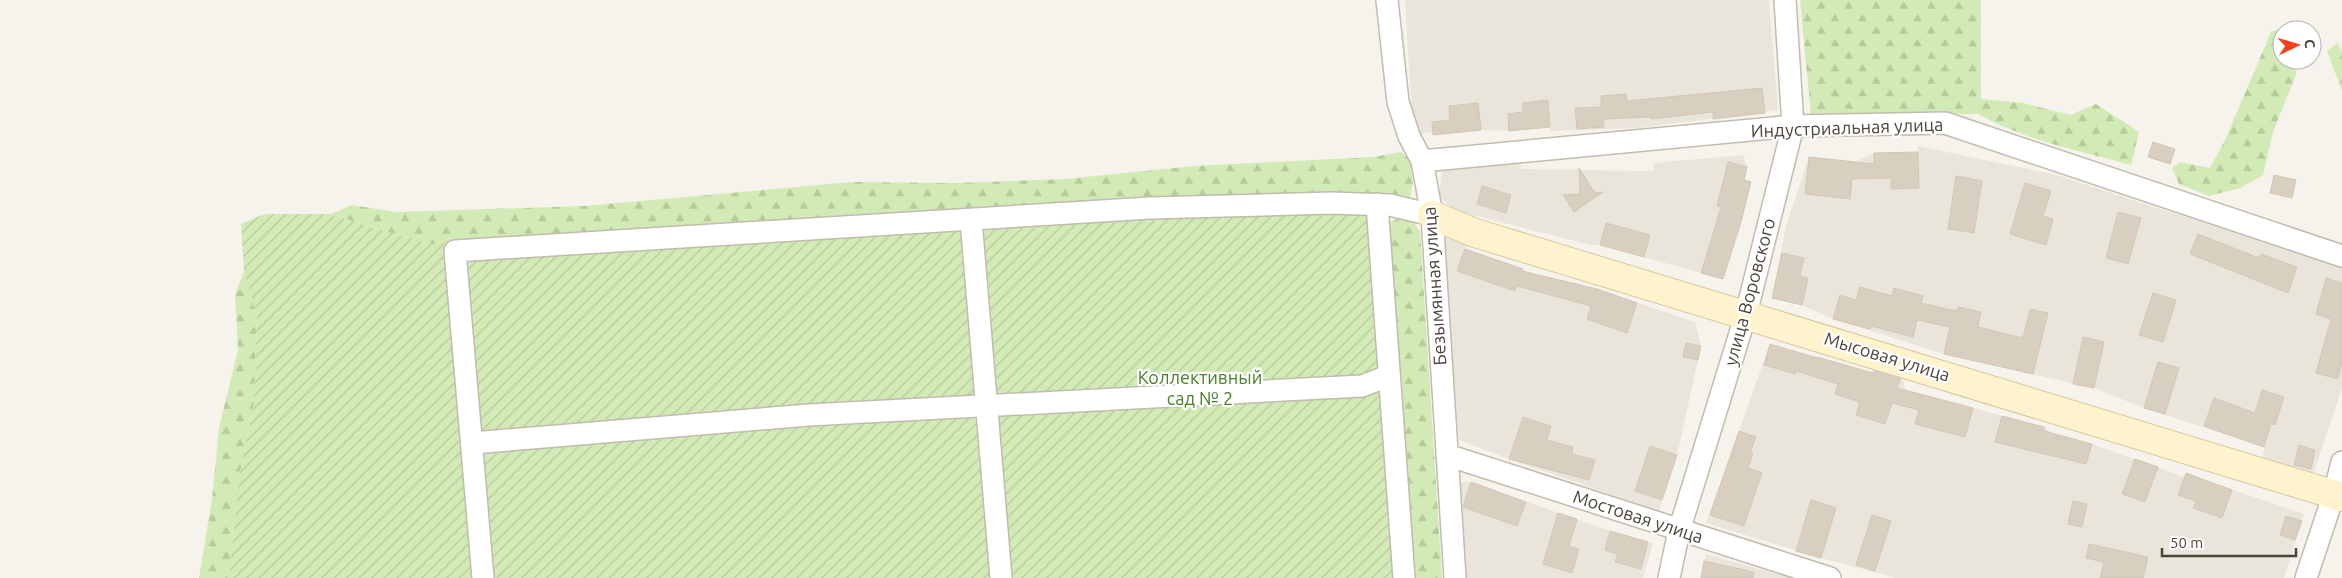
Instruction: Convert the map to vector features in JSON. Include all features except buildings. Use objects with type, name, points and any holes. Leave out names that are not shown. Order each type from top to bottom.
[{"type":"street","name":"Безымянная улица","points":[[1387,0],[1398,102],[1409,136],[1422,161],[1432,215],[1455,578]]},
{"type":"street","name":"улица Воровского","points":[[1669,578],[1679,531],[1746,314],[1793,126],[1785,0]]},
{"type":"street","name":"Индустриальная улица","points":[[1422,161],[1793,126],[1945,123],[2342,256]]},
{"type":"street","points":[[483,578],[455,251],[1150,208],[1331,203],[1377,204],[1390,205],[1432,215]]},
{"type":"street","points":[[1377,204],[1404,578]]},
{"type":"street","name":"Мысовая улица","points":[[1432,215],[1475,233],[1746,314],[2338,496]]},
{"type":"street","points":[[971,220],[985,406],[1001,578]]},
{"type":"street","points":[[472,443],[809,415],[1362,386],[1388,376]]},
{"type":"street","name":"Мостовая улица","points":[[1447,455],[1830,578]]},
{"type":"street","points":[[2306,578],[2338,496],[2342,462]]},
{"type":"shaded area","points":[[1405,0],[1769,0],[1778,110],[1638,128],[1551,131],[1550,127],[1509,131],[1481,130],[1433,135],[1433,132],[1413,135]]},
{"type":"shaded area","points":[[1918,146],[2057,175],[2157,208],[2342,264],[2342,389],[2312,477],[2263,461],[2264,447],[2144,408],[2094,388],[1944,354],[1833,319],[1802,305],[1772,298],[1786,226],[1809,157],[1854,162],[1874,153],[1918,152]]},
{"type":"shaded area","points":[[1743,155],[1747,167],[1744,180],[1751,182],[1723,279],[1600,245],[1591,245],[1454,210],[1439,196],[1443,165],[1520,161],[1521,169],[1653,171],[1654,163]]},
{"type":"shaded area","points":[[1442,237],[1468,241],[1466,249],[1530,273],[1597,289],[1695,322],[1701,346],[1677,455],[1659,511],[1459,440]]},
{"type":"shaded area","points":[[1770,344],[1873,373],[1875,367],[1901,376],[1906,390],[2044,427],[2052,433],[2092,444],[2184,477],[2186,474],[2304,514],[2284,578],[1897,578],[1821,558],[1706,523]]},
{"type":"shaded area","points":[[1460,482],[1471,482],[1610,531],[1653,543],[1643,578],[1465,578]]},
{"type":"shaded area","points":[[1706,554],[1792,578],[1701,578]]},
{"type":"green space","points":[[1800,0],[1981,0],[1981,99],[2023,103],[2070,115],[2096,104],[2139,132],[2131,165],[2033,138],[1978,114],[1811,115]]},
{"type":"green space","points":[[2271,32],[2272,70],[2296,70],[2296,75],[2273,132],[2263,175],[2240,188],[2209,196],[2179,184],[2172,168],[2180,162],[2210,168],[2226,138]]},
{"type":"green space","points":[[2338,43],[2342,52],[2342,91],[2327,51]]},
{"type":"green space","points":[[1401,152],[1410,160],[1413,183],[1410,197],[1402,200],[432,244],[331,214],[351,205],[397,212],[584,206],[852,182],[956,183],[1065,179],[1194,166],[1373,157]]},
{"type":"green space","name":"Коллективный сад № 2","points":[[1372,195],[1410,578],[229,578],[239,477],[254,404],[257,316],[244,272],[241,224],[264,214],[331,214],[432,244]]},
{"type":"green space","points":[[1397,219],[1411,219],[1420,231],[1442,578],[1410,578],[1383,226]]},
{"type":"green space","points":[[244,272],[257,316],[254,404],[239,477],[229,578],[199,578],[212,499],[219,428],[238,350],[235,294]]}]
